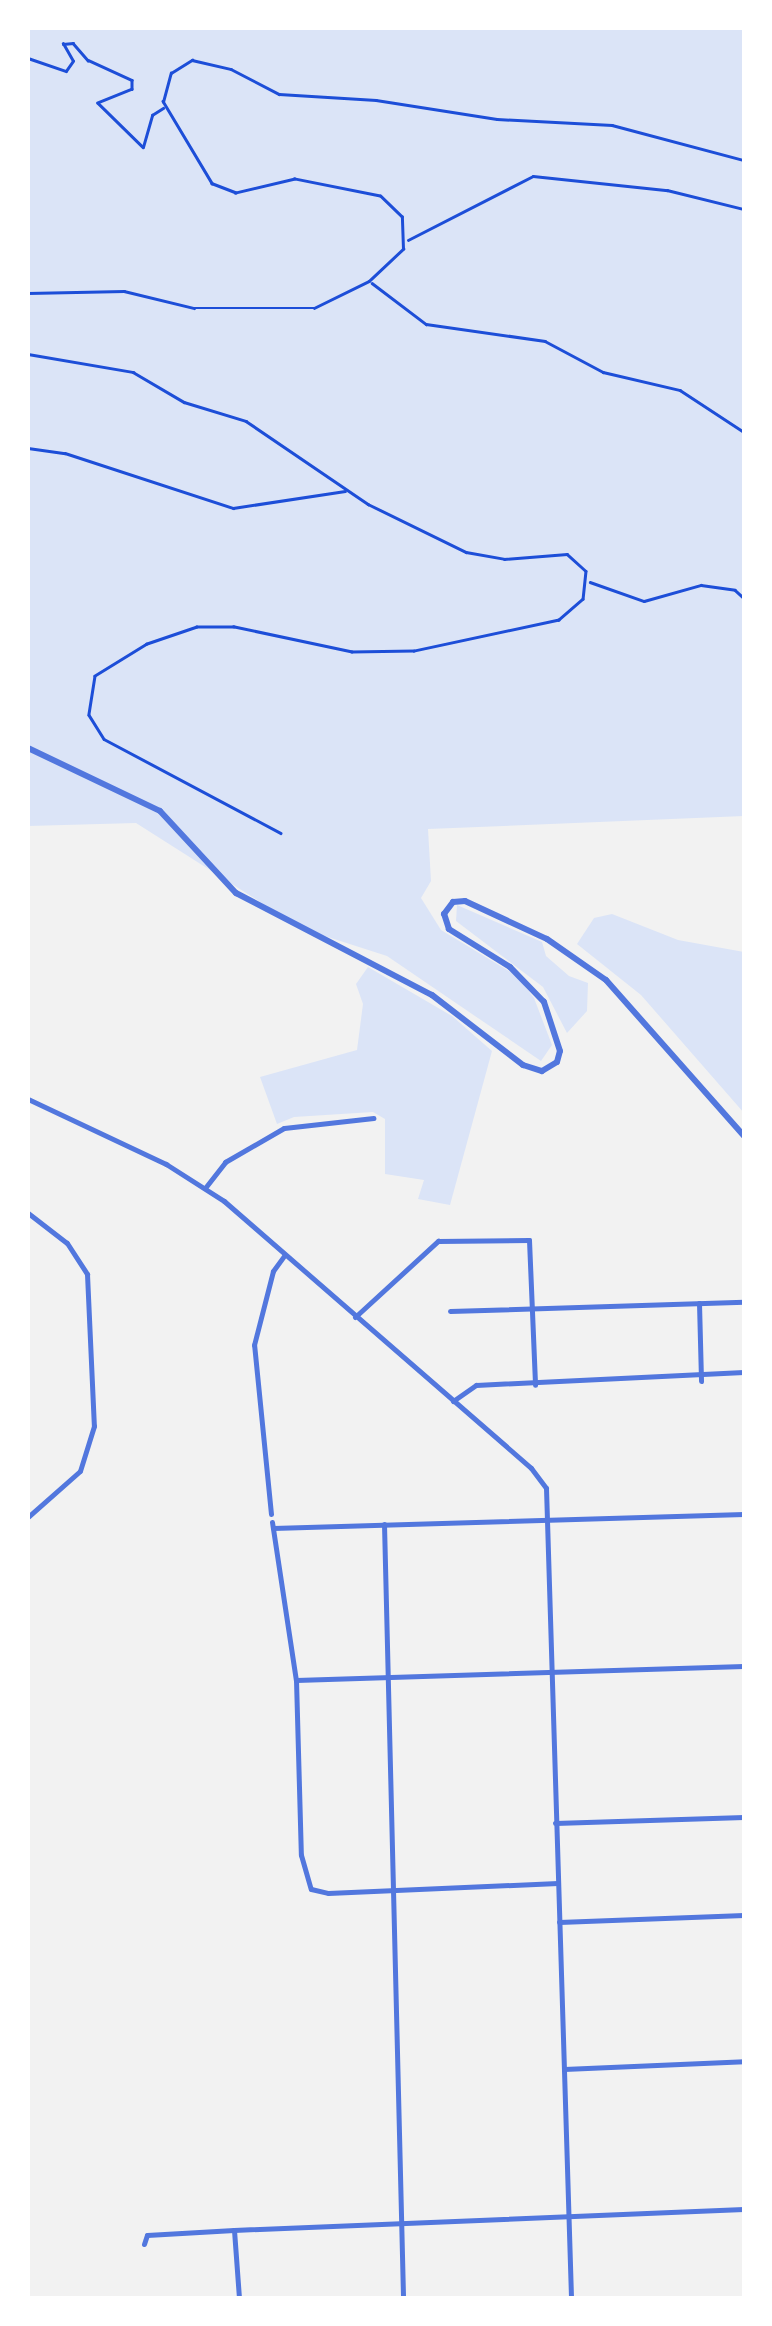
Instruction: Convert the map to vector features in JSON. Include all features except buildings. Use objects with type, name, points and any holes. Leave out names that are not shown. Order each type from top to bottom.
[{"type":"street","points":[[28,748],[160,811],[236,893],[432,994],[523,1065],[542,1071],[557,1062],[560,1050],[544,1002],[518,973],[449,929],[444,914],[453,902],[465,900],[547,939],[606,980],[744,1136]]},
{"type":"street","points":[[28,1099],[205,1188],[541,1479],[547,1520],[571,2298]]},
{"type":"street","points":[[205,1188],[225,1162],[284,1128],[374,1118]]},
{"type":"street","points":[[28,1213],[67,1243],[86,1274],[94,1426],[80,1471],[28,1517]]},
{"type":"street","points":[[354,1317],[438,1240],[530,1240],[534,1383]]},
{"type":"street","points":[[284,1256],[273,1272],[254,1345],[272,1521],[296,1680],[302,1855],[310,1888],[558,1882]]},
{"type":"street","points":[[450,1312],[744,1302]]},
{"type":"street","points":[[699,1303],[700,1377]]},
{"type":"street","points":[[454,1401],[476,1385],[744,1372]]},
{"type":"street","points":[[272,1521],[384,1524],[744,1514]]},
{"type":"street","points":[[384,1524],[389,1889],[403,2298]]},
{"type":"street","points":[[296,1680],[744,1666]]},
{"type":"street","points":[[555,1822],[744,1817]]},
{"type":"street","points":[[559,1922],[744,1915]]},
{"type":"street","points":[[564,2069],[744,2060]]},
{"type":"street","points":[[144,2244],[146,2236],[234,2230],[744,2209]]},
{"type":"street","points":[[234,2230],[240,2298]]},
{"type":"path","points":[[28,58],[66,70],[73,61],[62,44],[72,44],[88,60],[132,80],[132,89],[98,103],[143,147],[152,115],[164,108]]},
{"type":"path","points":[[407,240],[402,217],[380,196],[295,178],[236,193],[212,184],[164,108],[170,73],[200,60],[279,94],[376,100],[497,120],[612,125],[744,160]]},
{"type":"path","points":[[28,293],[124,290],[194,308],[304,309],[370,281],[407,240],[532,176],[667,190],[744,209]]},
{"type":"path","points":[[370,281],[426,324],[544,341],[603,372],[680,390],[744,432]]},
{"type":"path","points":[[28,354],[134,372],[184,402],[273,436],[346,490],[475,555],[575,557],[588,581],[644,601],[701,585],[734,590],[744,598]]},
{"type":"path","points":[[28,448],[65,453],[101,470],[233,508],[346,490]]},
{"type":"path","points":[[281,833],[104,739],[89,715],[95,676],[148,644],[197,627],[234,627],[352,652],[414,651],[559,620],[583,599],[588,581]]},
{"type":"shaded area","points":[[28,28],[744,28],[744,816],[428,829],[431,881],[421,898],[441,930],[517,976],[534,998],[552,1045],[541,1061],[387,956],[303,929],[136,823],[28,826]]},
{"type":"shaded area","points":[[457,905],[542,942],[546,956],[569,976],[588,983],[587,1011],[567,1033],[543,987],[456,921]]},
{"type":"shaded area","points":[[612,914],[678,940],[744,952],[744,1113],[641,995],[577,944],[594,918]]},
{"type":"shaded area","points":[[368,967],[452,1016],[492,1051],[450,1205],[418,1199],[424,1180],[385,1174],[385,1119],[373,1112],[294,1117],[277,1124],[260,1077],[357,1050],[363,1004],[356,984]]}]
